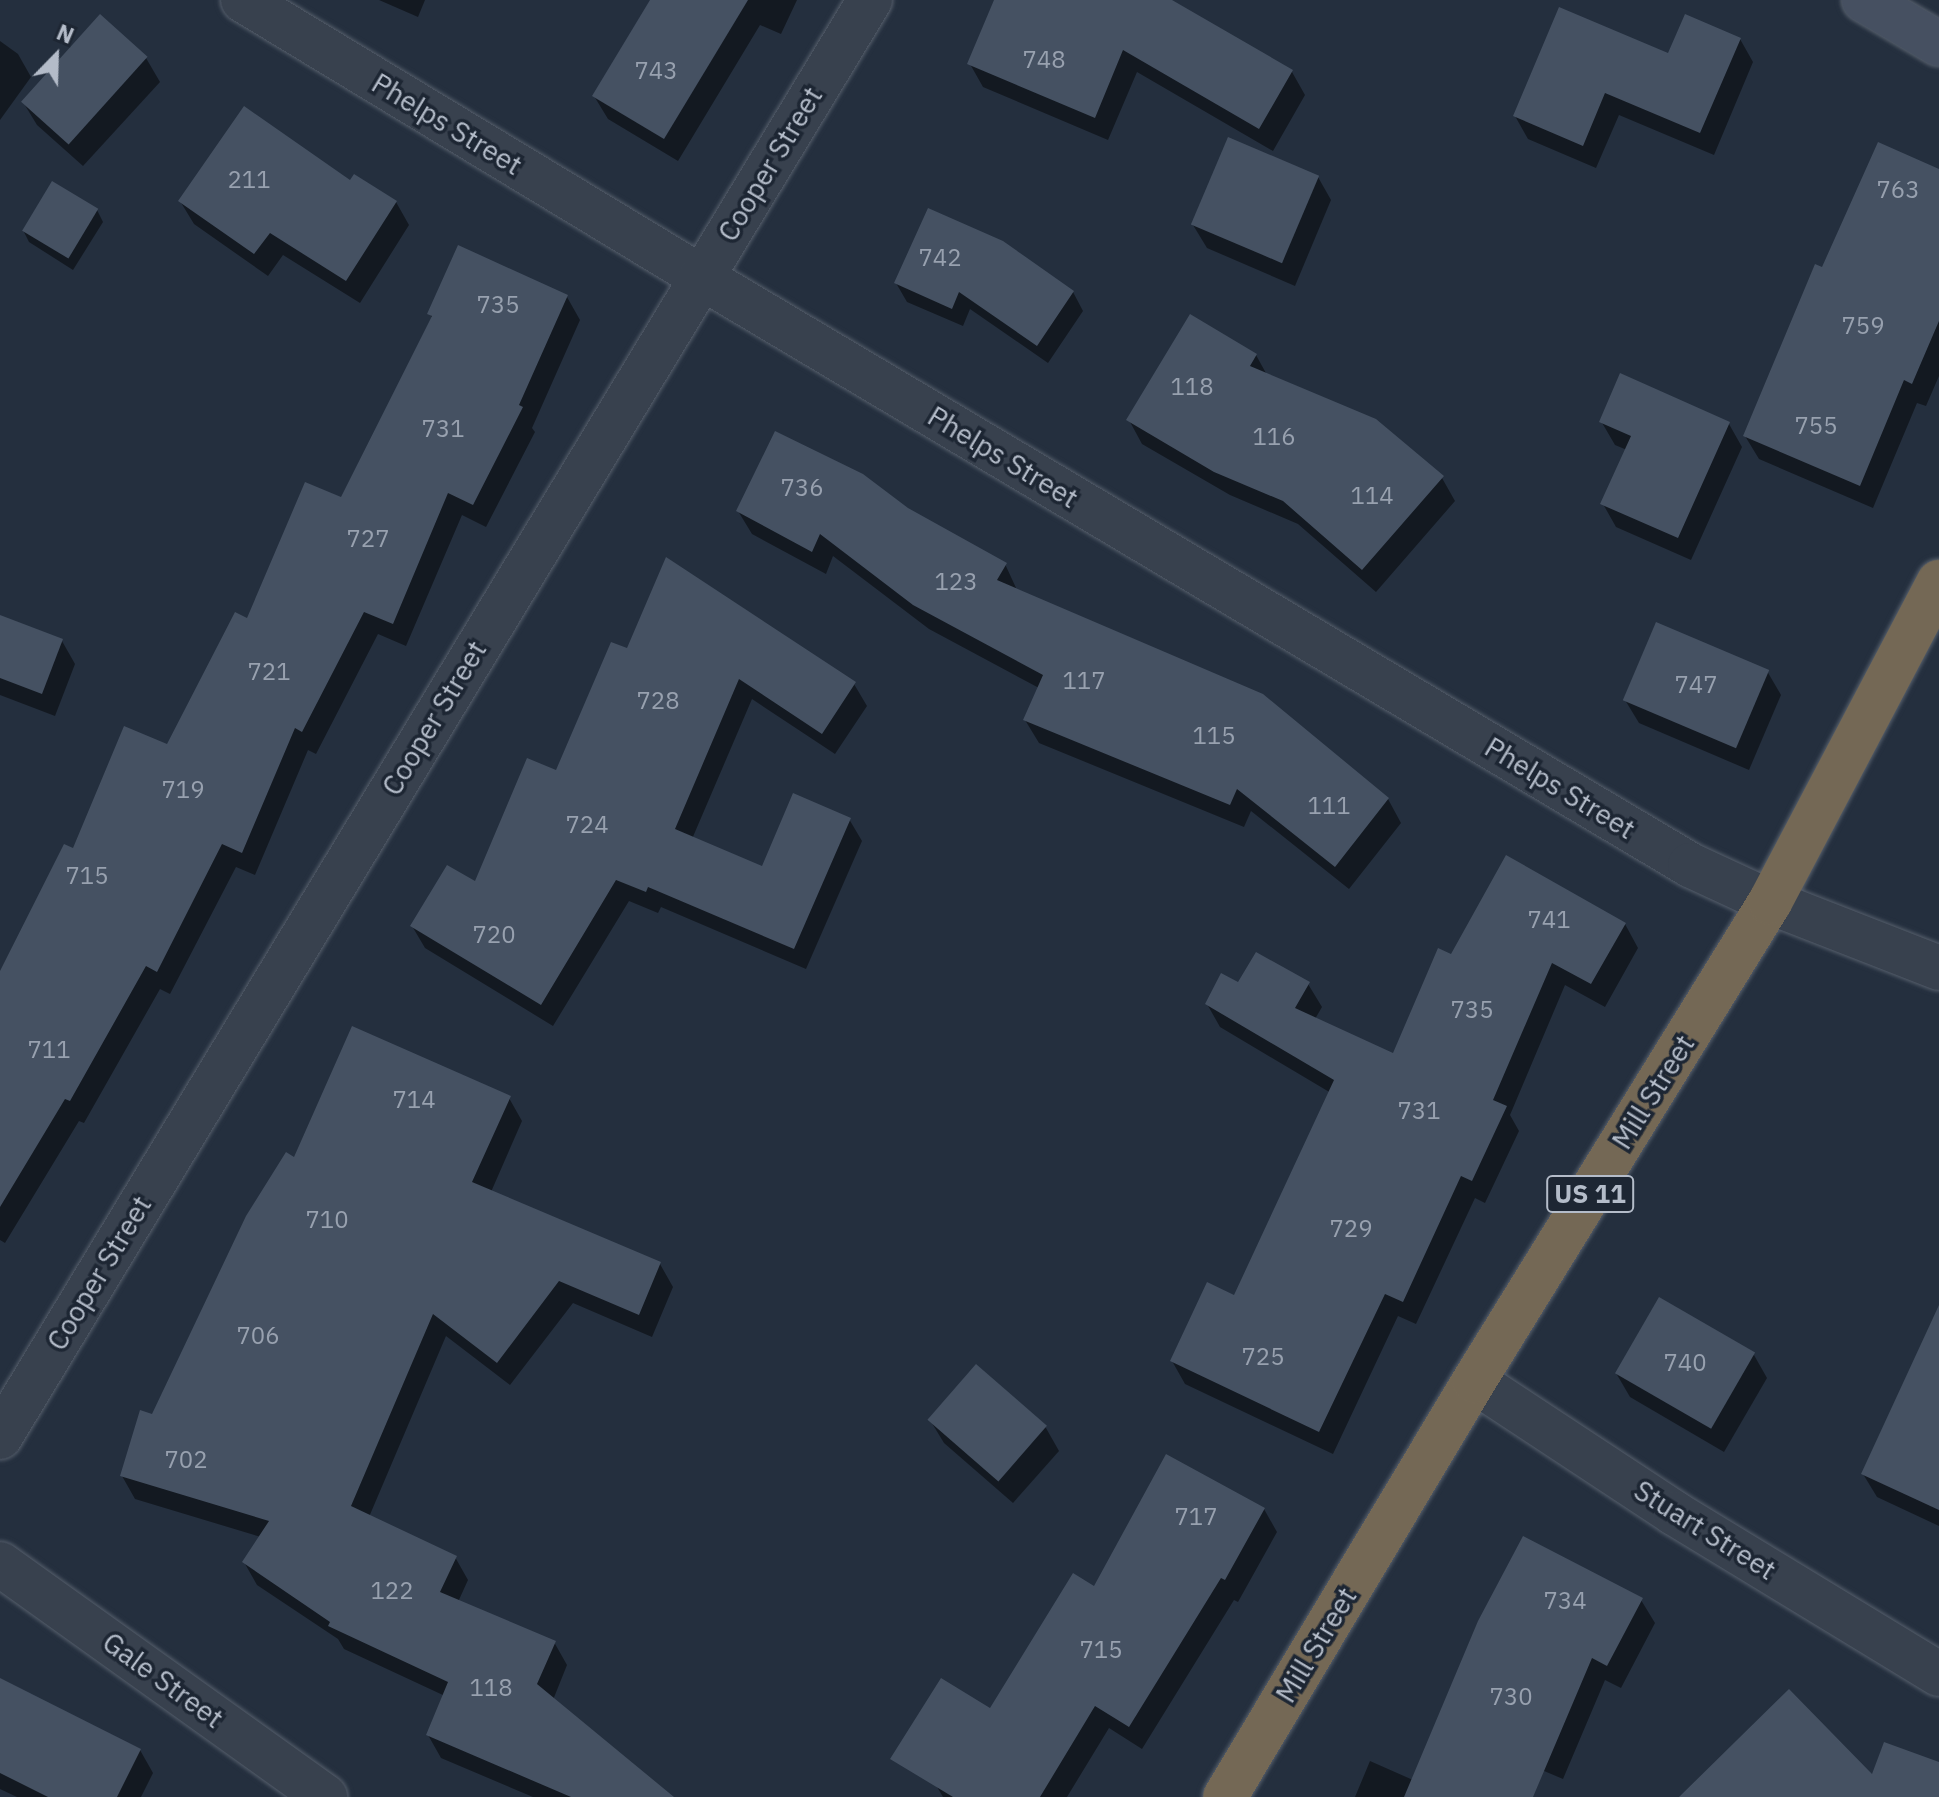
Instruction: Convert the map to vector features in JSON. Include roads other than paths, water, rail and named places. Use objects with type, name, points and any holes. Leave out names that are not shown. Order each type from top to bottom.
[{"type":"highway","name":"Mill Street","points":[[1225,1797],[1474,1381],[1770,902],[1939,582]]},
{"type":"street","name":"Phelps Street","points":[[243,0],[701,277],[1690,865],[1770,902],[1939,968]]},
{"type":"street","name":"Cooper Street","points":[[0,1437],[870,0]]},
{"type":"street","points":[[1864,0],[1939,44]]},
{"type":"street","name":"Stuart Street","points":[[1474,1381],[1674,1513],[1939,1674]]},
{"type":"street","name":"Gale Street","points":[[0,1564],[325,1797]]}]
